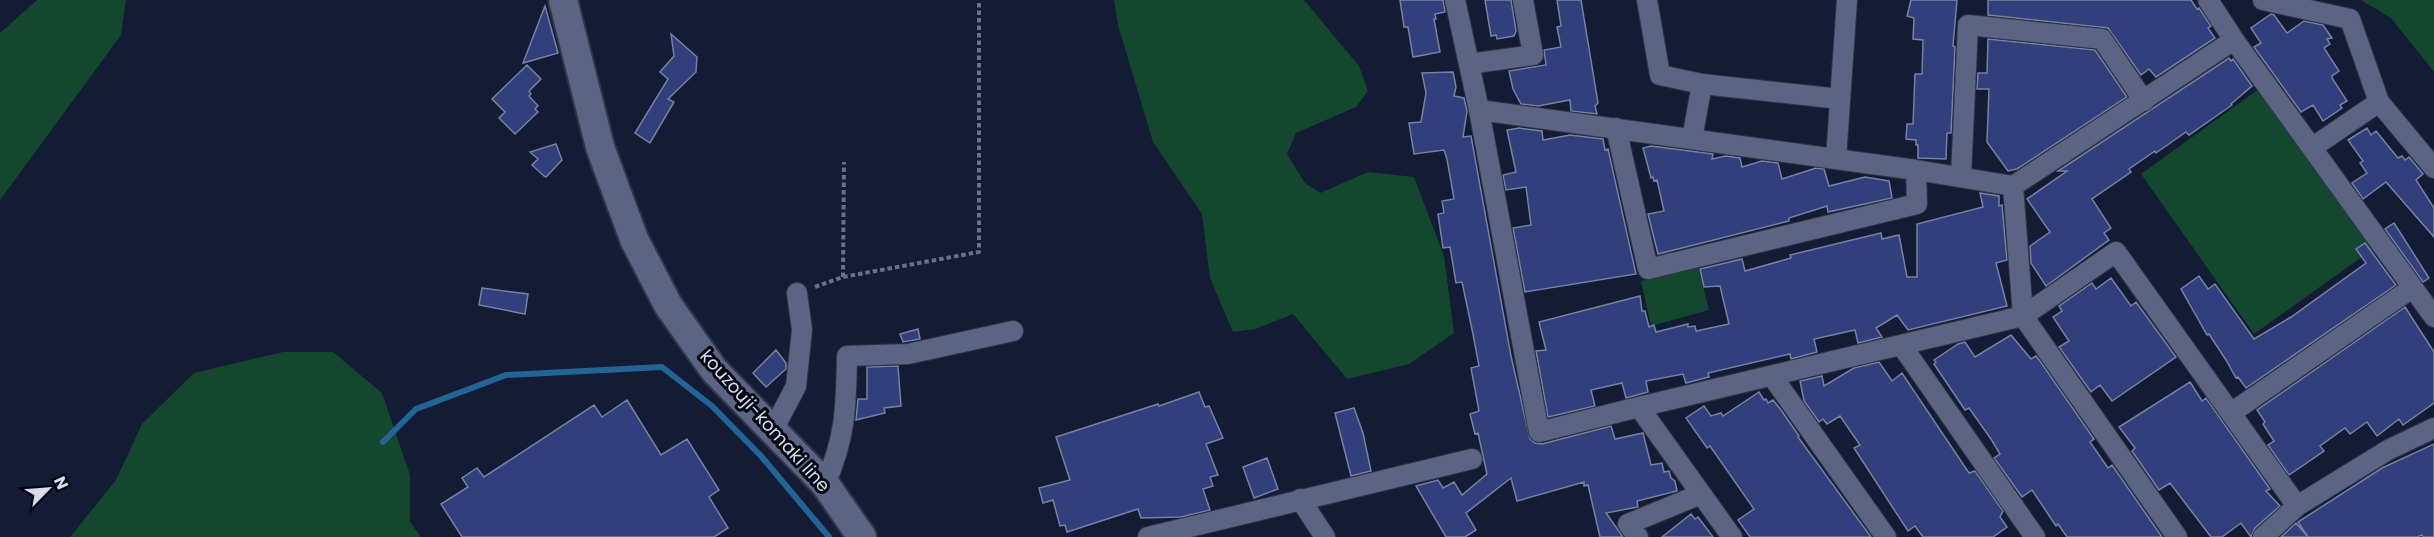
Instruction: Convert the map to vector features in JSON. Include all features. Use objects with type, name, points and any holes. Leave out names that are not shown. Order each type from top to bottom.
[{"type":"main road","name":"kouzouji-komaki line","points":[[563,0],[600,147],[634,239],[668,305],[714,370],[825,484],[862,537]]},
{"type":"street","points":[[1455,0],[1479,110],[1539,432],[1639,406],[2023,316],[2116,252],[2297,506]]},
{"type":"street","points":[[1469,64],[1533,55],[1523,0]]},
{"type":"street","points":[[1647,0],[1659,75],[1702,84],[1840,99]]},
{"type":"street","points":[[1836,159],[1846,0]]},
{"type":"street","points":[[2208,0],[2234,40],[2434,317]]},
{"type":"street","points":[[2263,0],[2327,6],[2350,19],[2379,102],[2434,168]]},
{"type":"street","points":[[1961,176],[1968,25],[2102,39],[2144,101]]},
{"type":"street","points":[[1479,110],[1961,176],[2013,186],[2234,40]]},
{"type":"street","points":[[1692,139],[1702,84]]},
{"type":"street","points":[[2313,147],[2379,102]]},
{"type":"street","points":[[1616,128],[1648,270],[1917,204],[1916,170]]},
{"type":"street","points":[[2013,186],[2023,316],[2177,537]]},
{"type":"street","points":[[2231,413],[2412,288]]},
{"type":"street","points":[[773,430],[796,386],[802,330],[797,292]]},
{"type":"street","points":[[825,484],[838,455],[846,410],[847,356],[908,354],[1013,331]]},
{"type":"street","points":[[1902,346],[2035,537]]},
{"type":"street","points":[[1772,376],[1887,537]]},
{"type":"street","points":[[1639,406],[1732,537]]},
{"type":"street","points":[[2263,537],[2297,506],[2388,450],[2434,428]]},
{"type":"street","points":[[1159,536],[1300,499],[1472,459]]},
{"type":"street","points":[[1638,537],[1628,524],[1701,494]]},
{"type":"street","points":[[1300,499],[1325,537]]},
{"type":"path","points":[[797,292],[843,277],[979,252],[979,0]]},
{"type":"path","points":[[843,277],[844,162]]},
{"type":"green space","points":[[37,0],[126,0],[121,35],[0,200],[0,33]]},
{"type":"green space","points":[[1114,0],[1304,0],[1359,66],[1368,91],[1356,107],[1296,133],[1287,154],[1305,183],[1320,193],[1368,172],[1414,177],[1444,256],[1454,333],[1409,364],[1347,379],[1293,314],[1255,329],[1233,332],[1210,278],[1202,214],[1153,142],[1118,25]]},
{"type":"green space","points":[[2361,0],[2434,0],[2434,72],[2391,18]]},
{"type":"green space","points":[[2259,89],[2373,249],[2254,334],[2141,174]]},
{"type":"green space","points":[[1698,267],[1709,310],[1651,326],[1641,281]]},
{"type":"green space","points":[[283,352],[333,352],[382,393],[410,475],[410,522],[421,537],[70,537],[116,480],[142,424],[194,373]]},
{"type":"building","points":[[1400,0],[1443,0],[1445,12],[1435,14],[1436,19],[1434,19],[1440,52],[1413,57],[1408,27],[1404,27]]},
{"type":"building","points":[[1485,0],[1511,0],[1516,31],[1514,36],[1497,39],[1496,35],[1491,36]]},
{"type":"building","points":[[1557,0],[1581,0],[1598,103],[1595,106],[1597,114],[1571,111],[1570,100],[1538,106],[1521,104],[1513,89],[1509,71],[1546,65],[1544,50],[1561,47],[1557,27],[1561,26]]},
{"type":"building","points":[[1911,0],[1957,0],[1953,46],[1955,47],[1951,133],[1947,133],[1946,159],[1918,158],[1916,140],[1906,139],[1907,124],[1913,124],[1915,74],[1922,74],[1923,40],[1913,39],[1914,18],[1907,16]]},
{"type":"building","points":[[1988,0],[2191,0],[2211,26],[2208,28],[2215,38],[2156,77],[2149,69],[2141,75],[2108,28],[1988,15]]},
{"type":"building","points":[[545,6],[558,53],[523,63]]},
{"type":"building","points":[[2271,14],[2287,33],[2304,21],[2323,25],[2332,38],[2327,39],[2330,44],[2324,48],[2339,71],[2332,78],[2347,101],[2340,105],[2342,108],[2323,121],[2313,105],[2301,112],[2254,47],[2261,43],[2251,28]]},
{"type":"building","points":[[671,34],[697,57],[696,72],[668,99],[674,102],[650,143],[635,133],[668,79],[660,72],[674,56]]},
{"type":"building","points":[[1988,39],[2095,50],[2127,97],[2017,169],[2008,171],[1987,142],[1989,89],[1977,89],[1978,73],[1987,73]]},
{"type":"building","points":[[2229,58],[2231,61],[2233,59],[2252,86],[2232,105],[2189,135],[2186,132],[2156,153],[2155,151],[2129,169],[2131,172],[2092,199],[2111,228],[2104,233],[2109,240],[2046,286],[2031,263],[2030,246],[2050,232],[2027,199],[2067,171],[2058,171]]},
{"type":"building","points":[[527,65],[541,79],[529,91],[531,94],[529,96],[538,106],[535,109],[538,112],[515,134],[499,118],[505,112],[492,99]]},
{"type":"building","points":[[1453,72],[1456,87],[1454,96],[1464,98],[1467,111],[1463,137],[1471,136],[1511,356],[1530,439],[1542,444],[1611,426],[1615,439],[1643,433],[1651,465],[1662,463],[1664,472],[1669,471],[1671,478],[1675,481],[1677,491],[1637,501],[1638,507],[1606,513],[1623,537],[1600,537],[1588,485],[1584,486],[1584,482],[1517,501],[1511,478],[1466,513],[1476,530],[1465,537],[1446,537],[1416,486],[1438,480],[1443,488],[1454,482],[1462,495],[1487,474],[1478,433],[1475,434],[1470,414],[1479,411],[1471,368],[1479,366],[1473,334],[1462,282],[1456,283],[1450,247],[1443,248],[1438,214],[1444,213],[1442,201],[1454,199],[1447,159],[1444,150],[1414,154],[1409,123],[1421,122],[1426,93],[1422,73]]},
{"type":"building","points":[[1519,128],[1542,131],[1543,140],[1570,135],[1603,139],[1605,150],[1608,149],[1636,274],[1525,292],[1513,228],[1531,225],[1526,187],[1506,190],[1503,175],[1516,172],[1507,130]]},
{"type":"building","points":[[2367,128],[2371,135],[2376,131],[2398,158],[2402,156],[2405,160],[2409,157],[2423,174],[2416,180],[2434,208],[2434,237],[2386,182],[2363,199],[2352,183],[2367,173],[2360,163],[2363,161],[2348,140]]},
{"type":"building","points":[[556,144],[562,160],[546,177],[532,165],[538,159],[530,152]]},
{"type":"building","points":[[1651,146],[1713,154],[1712,159],[1726,156],[1740,158],[1742,167],[1762,161],[1778,163],[1782,179],[1816,168],[1824,169],[1829,186],[1865,177],[1889,181],[1892,198],[1828,212],[1827,206],[1789,218],[1789,221],[1658,254],[1648,214],[1664,211],[1657,180],[1654,181],[1653,177],[1651,178],[1643,148]]},
{"type":"building","points":[[1980,193],[1999,196],[1999,206],[2002,205],[2007,260],[1996,263],[2007,306],[1908,330],[1897,315],[1876,328],[1882,337],[1858,343],[1855,330],[1814,339],[1817,352],[1791,359],[1790,354],[1708,373],[1709,377],[1686,383],[1683,374],[1646,381],[1648,392],[1626,398],[1622,383],[1591,390],[1595,406],[1548,417],[1536,351],[1546,350],[1539,322],[1640,296],[1642,311],[1645,311],[1649,327],[1654,325],[1656,332],[1688,324],[1688,327],[1695,326],[1696,331],[1729,324],[1720,286],[1704,287],[1700,269],[1742,259],[1745,271],[1791,258],[1790,255],[1881,233],[1882,239],[1899,235],[1907,277],[1917,277],[1917,224],[1983,207]]},
{"type":"building","points":[[2394,223],[2429,278],[2423,282],[2385,229]]},
{"type":"building","points":[[2365,243],[2396,285],[2246,388],[2238,377],[2236,378],[2209,334],[2207,335],[2181,289],[2199,276],[2208,289],[2215,284],[2254,339],[2291,317],[2366,263],[2356,249]]},
{"type":"building","points":[[2111,278],[2131,306],[2136,302],[2176,357],[2112,401],[2100,385],[2091,392],[2059,347],[2069,341],[2053,317],[2062,311],[2059,306],[2092,283],[2096,289]]},
{"type":"building","points":[[482,288],[528,294],[525,314],[479,305]]},
{"type":"building","points":[[2405,307],[2434,352],[2434,403],[2403,425],[2399,419],[2377,436],[2367,422],[2350,434],[2345,428],[2320,446],[2324,451],[2289,475],[2268,445],[2274,441],[2257,410]]},
{"type":"building","points":[[918,329],[920,339],[903,342],[900,334]]},
{"type":"building","points":[[2011,335],[2031,359],[2036,356],[2040,361],[2094,439],[2090,442],[2108,468],[2112,465],[2162,537],[2067,537],[2058,524],[2056,526],[2032,490],[2022,497],[1994,458],[2000,454],[1991,439],[1969,408],[1965,410],[1934,364],[1936,362],[1934,360],[1958,344],[1965,342],[1975,357]]},
{"type":"building","points":[[776,350],[786,363],[786,369],[766,387],[753,373]]},
{"type":"building","points":[[1879,362],[1892,381],[1902,373],[1969,473],[1975,471],[2003,511],[2000,517],[2007,527],[1993,537],[1923,537],[1915,526],[1908,531],[1854,448],[1860,445],[1840,416],[1827,424],[1823,419],[1819,422],[1804,401],[1800,381],[1822,376],[1824,386],[1854,368]]},
{"type":"building","points":[[898,366],[901,406],[884,408],[885,413],[856,420],[858,399],[867,399],[867,367]]},
{"type":"building","points":[[2190,382],[2202,401],[2206,398],[2270,489],[2266,491],[2280,506],[2255,528],[2251,537],[2241,523],[2222,537],[2211,537],[2170,483],[2159,490],[2132,451],[2135,448],[2119,427]]},
{"type":"building","points":[[1199,392],[1205,407],[1209,406],[1223,438],[1206,444],[1218,475],[1210,477],[1213,486],[1203,489],[1210,510],[1181,517],[1141,518],[1138,509],[1067,532],[1065,525],[1060,526],[1053,500],[1043,503],[1039,488],[1070,480],[1056,437]]},
{"type":"building","points":[[1759,392],[1764,400],[1766,399],[1768,403],[1773,400],[1781,410],[1871,537],[1750,537],[1738,520],[1754,509],[1710,446],[1707,448],[1686,418],[1704,406],[1711,416],[1721,413],[1723,416]]},
{"type":"building","points":[[627,400],[661,455],[687,439],[719,490],[709,497],[728,528],[714,537],[462,537],[441,504],[468,487],[462,478],[477,468],[484,477],[594,405],[602,417]]},
{"type":"building","points":[[1354,408],[1363,433],[1371,471],[1351,476],[1335,413]]},
{"type":"building","points":[[2434,444],[2434,537],[2423,537],[2422,535],[2417,537],[2308,537],[2298,522],[2382,468]]},
{"type":"building","points":[[1267,458],[1278,489],[1254,498],[1243,467]]},
{"type":"building","points":[[1691,514],[1695,519],[1698,517],[1713,537],[1662,537]]},
{"type":"building","points":[[2296,523],[2308,537],[2281,537]]},
{"type":"waterway","points":[[383,442],[416,409],[506,375],[662,367],[712,406],[761,456],[829,537]]}]
